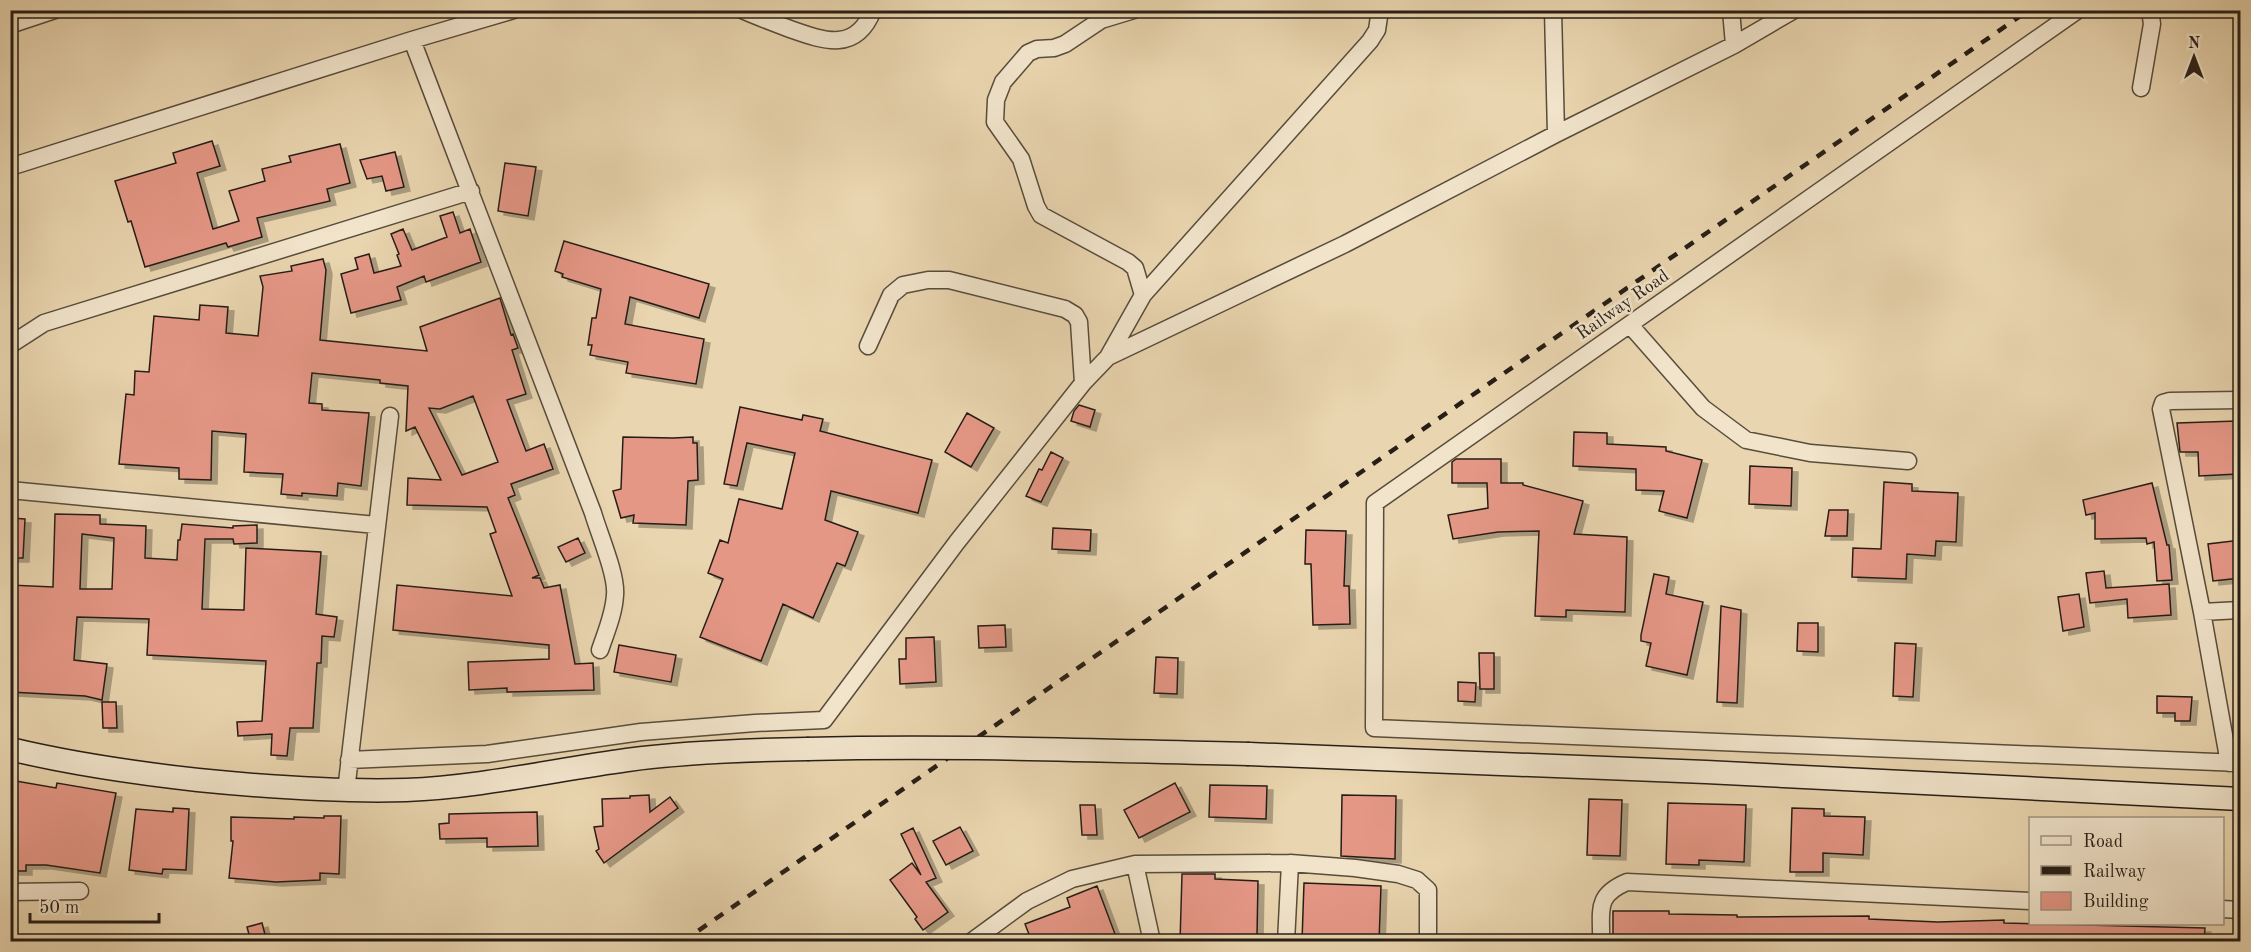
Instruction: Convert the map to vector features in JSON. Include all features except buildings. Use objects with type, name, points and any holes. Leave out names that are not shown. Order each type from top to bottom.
[{"type":"main road","points":[[10,750],[135,773],[278,788],[346,791],[409,789],[492,780],[629,759],[734,751],[881,747],[1250,754],[1706,772],[2241,799]]},
{"type":"street","points":[[742,10],[823,41],[848,40],[868,22],[873,10]]},
{"type":"street","points":[[1134,10],[1101,20],[1065,44],[1028,53],[1003,82],[996,100],[995,122],[1021,159],[1041,215],[1136,268],[1143,295]]},
{"type":"street","points":[[349,760],[440,758],[487,754],[641,732],[824,720],[957,542],[1083,383],[1108,357],[1143,295],[1370,41],[1377,30],[1380,10]]},
{"type":"street","points":[[1553,10],[1556,134]]},
{"type":"street","points":[[1731,10],[1734,45]]},
{"type":"street","points":[[1108,357],[1345,244],[1556,134],[1734,45],[1794,10]]},
{"type":"street","name":"Railway Road","points":[[2078,10],[1375,503],[1374,728],[2235,763]]},
{"type":"street","points":[[2141,88],[2152,24],[2150,10]]},
{"type":"street","points":[[10,25],[46,12]]},
{"type":"street","points":[[10,167],[504,12]]},
{"type":"street","points":[[412,40],[593,513],[614,581],[614,602],[600,650]]},
{"type":"street","points":[[10,345],[44,323],[471,191]]},
{"type":"street","points":[[868,346],[891,295],[903,285],[928,280],[949,280],[1065,309],[1075,315],[1079,322],[1083,383]]},
{"type":"street","points":[[1630,325],[1703,408],[1746,440],[1810,453],[1908,460]]},
{"type":"street","points":[[2235,763],[2161,409],[2163,403],[2170,401],[2241,400]]},
{"type":"street","points":[[346,791],[390,416]]},
{"type":"street","points":[[10,490],[376,525]]},
{"type":"street","points":[[2202,612],[2241,610]]},
{"type":"street","points":[[487,754],[492,780]]},
{"type":"street","points":[[1286,942],[1290,863]]},
{"type":"street","points":[[971,942],[989,936],[1028,901],[1072,879],[1135,864],[1290,863],[1355,868],[1398,874],[1417,880],[1428,891],[1428,942]]},
{"type":"street","points":[[1135,864],[1152,942]]},
{"type":"street","points":[[1601,942],[1602,900],[1611,889],[1627,882],[2029,901]]},
{"type":"street","points":[[10,892],[80,891]]},
{"type":"street","points":[[2224,909],[2241,910]]},
{"type":"railway","points":[[682,942],[2029,10]]}]
